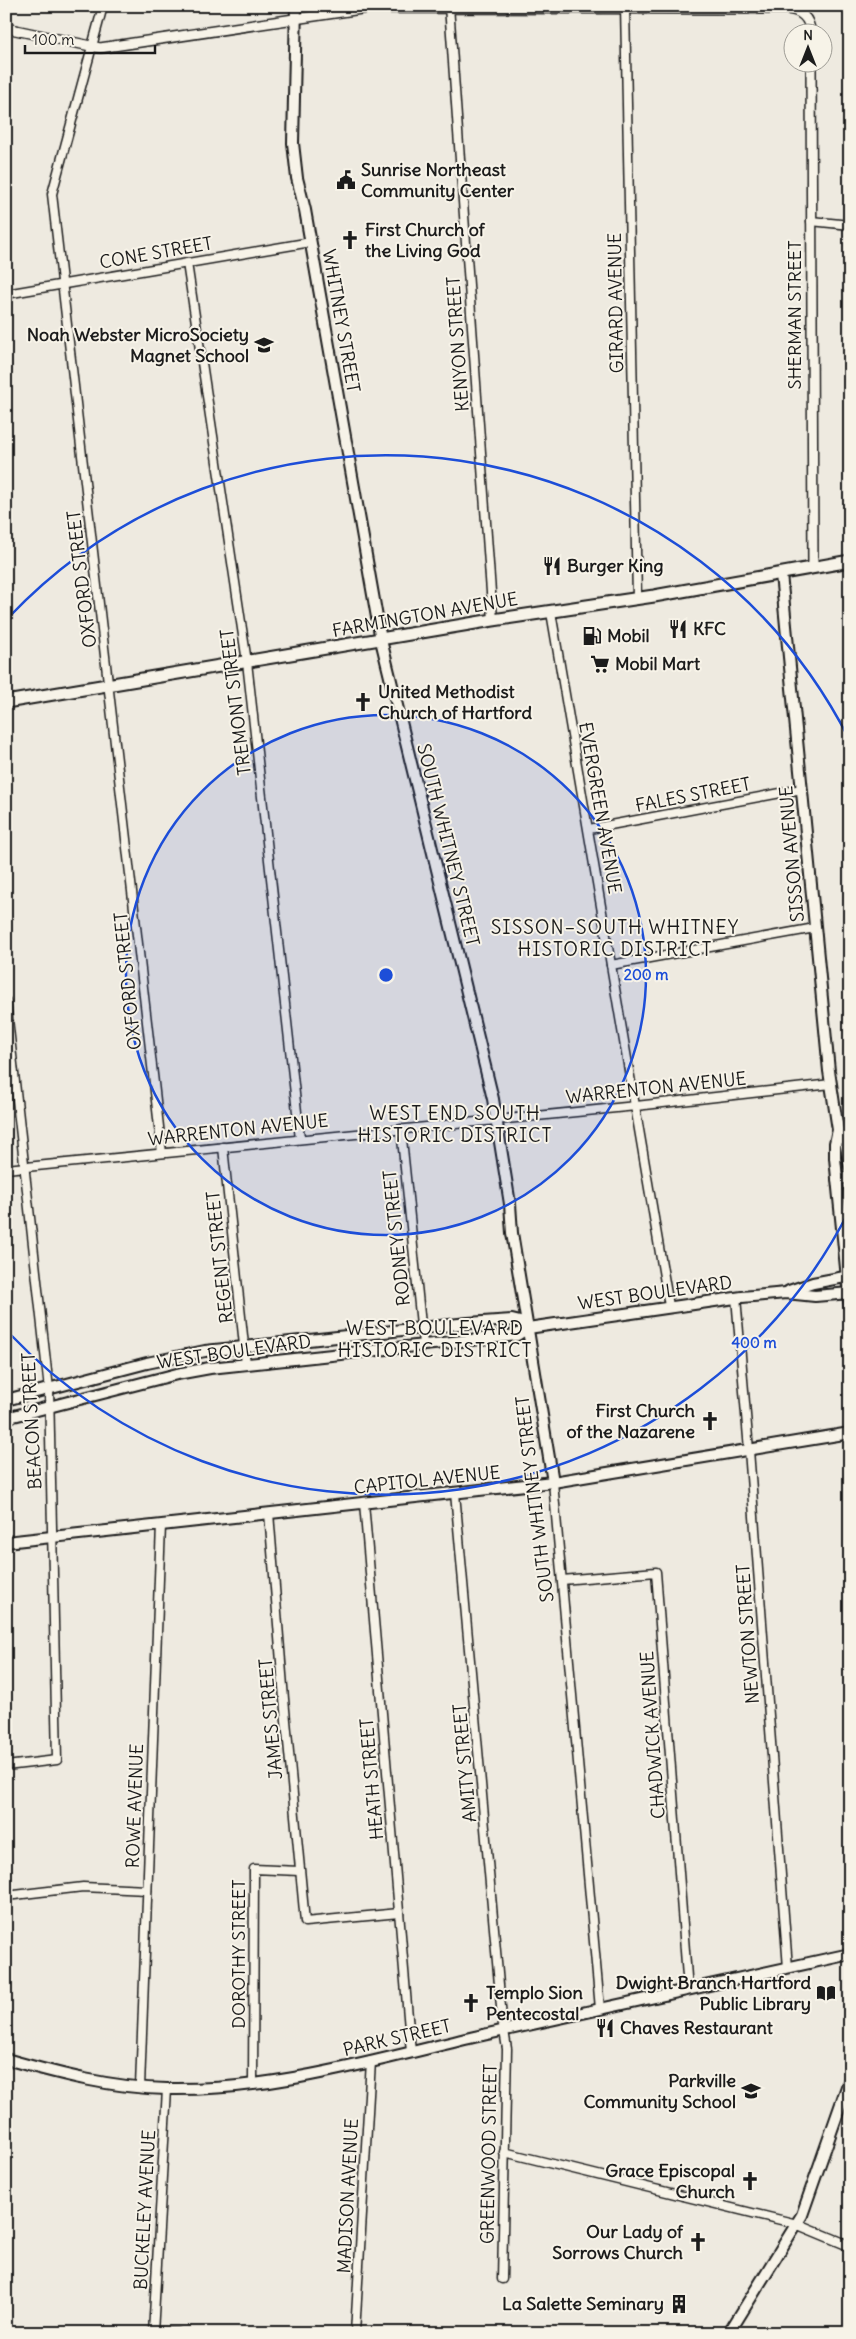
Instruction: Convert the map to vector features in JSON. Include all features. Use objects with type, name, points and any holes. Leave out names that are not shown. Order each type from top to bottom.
[{"type":"main road","name":"WHITNEY STREET","points":[[296,6],[293,156],[311,242],[381,640]]},
{"type":"main road","name":"FARMINGTON AVENUE","points":[[6,702],[850,561]]},
{"type":"main road","name":"SISSON AVENUE","points":[[781,574],[831,1084],[838,1130],[845,1141],[850,1166]]},
{"type":"main road","name":"SOUTH WHITNEY STREET","points":[[381,640],[497,1119],[510,1204],[512,1233],[553,1482]]},
{"type":"main road","name":"SISSON AVENUE","points":[[838,1130],[834,1143],[850,1308]]},
{"type":"main road","points":[[837,1178],[850,1177]]},
{"type":"main road","name":"WEST BOULEVARD","points":[[6,1418],[151,1380],[193,1371],[517,1335],[528,1328],[669,1306],[786,1292],[813,1283],[848,1277]]},
{"type":"main road","name":"WEST BOULEVARD","points":[[786,1292],[815,1296],[849,1293]]},
{"type":"main road","name":"WEST BOULEVARD","points":[[6,1400],[147,1363],[205,1350],[512,1320],[520,1322],[528,1328]]},
{"type":"main road","points":[[147,1363],[151,1380]]},
{"type":"main road","name":"CAPITOL AVENUE","points":[[6,1542],[553,1482],[850,1433]]},
{"type":"main road","name":"PARK STREET","points":[[6,2059],[86,2080],[140,2088],[167,2089],[253,2085],[371,2061],[850,1954]]},
{"type":"main road","points":[[729,2333],[797,2224],[850,2078]]},
{"type":"street","name":"OXFORD STREET","points":[[103,6],[52,194],[110,685],[162,1153]]},
{"type":"street","name":"KENYON STREET","points":[[449,7],[493,620]]},
{"type":"street","points":[[6,28],[92,47],[112,47],[368,8],[625,7],[792,9],[801,13],[807,22]]},
{"type":"street","name":"GIRARD AVENUE","points":[[625,7],[637,598]]},
{"type":"street","name":"SHERMAN STREET","points":[[811,72],[813,568]]},
{"type":"street","points":[[811,220],[850,225]]},
{"type":"street","name":"CONE STREET","points":[[6,294],[311,242]]},
{"type":"street","name":"TREMONT STREET","points":[[188,263],[247,662],[300,1139]]},
{"type":"street","name":"EVERGREEN AVENUE","points":[[551,612],[669,1306]]},
{"type":"street","name":"FALES STREET","points":[[589,829],[802,789]]},
{"type":"street","points":[[611,965],[815,928]]},
{"type":"street","name":"BEACON STREET","points":[[6,1001],[49,1389],[56,1760],[6,1766]]},
{"type":"street","name":"WARRENTON AVENUE","points":[[6,1169],[636,1106],[831,1084]]},
{"type":"street","name":"RODNEY STREET","points":[[401,1129],[423,1344]]},
{"type":"street","name":"REGENT STREET","points":[[223,1147],[246,1364]]},
{"type":"street","name":"NEWTON STREET","points":[[736,1297],[788,1968]]},
{"type":"street","name":"SOUTH WHITNEY STREET","points":[[553,1482],[600,2009]]},
{"type":"street","name":"AMITY STREET","points":[[456,1493],[504,2030]]},
{"type":"street","name":"HEATH STREET","points":[[364,1503],[411,2052]]},
{"type":"street","name":"JAMES STREET","points":[[270,1513],[305,1922],[399,1913]]},
{"type":"street","name":"ROWE AVENUE","points":[[140,2088],[161,1525]]},
{"type":"street","name":"CHADWICK AVENUE","points":[[562,1580],[656,1572],[688,1990]]},
{"type":"street","name":"DOROTHY STREET","points":[[253,2085],[254,1869],[300,1871]]},
{"type":"street","points":[[6,1896],[84,1887],[147,1890]]},
{"type":"street","name":"GREENWOOD STREET","points":[[502,2279],[507,2049],[504,2030]]},
{"type":"street","name":"MADISON AVENUE","points":[[356,2333],[371,2061]]},
{"type":"street","name":"BUCKELEY AVENUE","points":[[154,2332],[167,2089]]},
{"type":"street","points":[[504,2152],[797,2224],[850,2246]]},
{"type":"street","points":[[154,2332],[178,2333]]},
{"type":"place","name":"Sunrise Northeast Community Center","points":[[346,180]]},
{"type":"place","name":"First Church of the Living God","points":[[350,240]]},
{"type":"place","name":"Noah Webster MicroSociety Magnet School","points":[[264,345]]},
{"type":"place","name":"Burger King","points":[[552,566]]},
{"type":"place","name":"KFC","points":[[678,629]]},
{"type":"place","name":"Mobil","points":[[592,636]]},
{"type":"place","name":"Mobil Mart","points":[[600,664]]},
{"type":"place","name":"United Methodist Church of Hartford","points":[[363,702]]},
{"type":"place","name":"First Church of the Nazarene","points":[[710,1421]]},
{"type":"place","name":"Dwight Branch Hartford Public Library","points":[[826,1993]]},
{"type":"place","name":"Templo Sion Pentecostal","points":[[471,2003]]},
{"type":"place","name":"Chaves Restaurant","points":[[605,2028]]},
{"type":"place","name":"Parkville Community School","points":[[751,2091]]},
{"type":"place","name":"Grace Episcopal Church","points":[[750,2181]]},
{"type":"place","name":"Our Lady of Sorrows Church","points":[[698,2242]]},
{"type":"place","name":"La Salette Seminary","points":[[679,2304]]},
{"type":"district","name":"SISSON–SOUTH WHITNEY HISTORIC DISTRICT","points":[[615,938]]},
{"type":"district","name":"WEST END SOUTH HISTORIC DISTRICT","points":[[455,1124]]},
{"type":"district","name":"WEST BOULEVARD HISTORIC DISTRICT","points":[[435,1339]]}]
